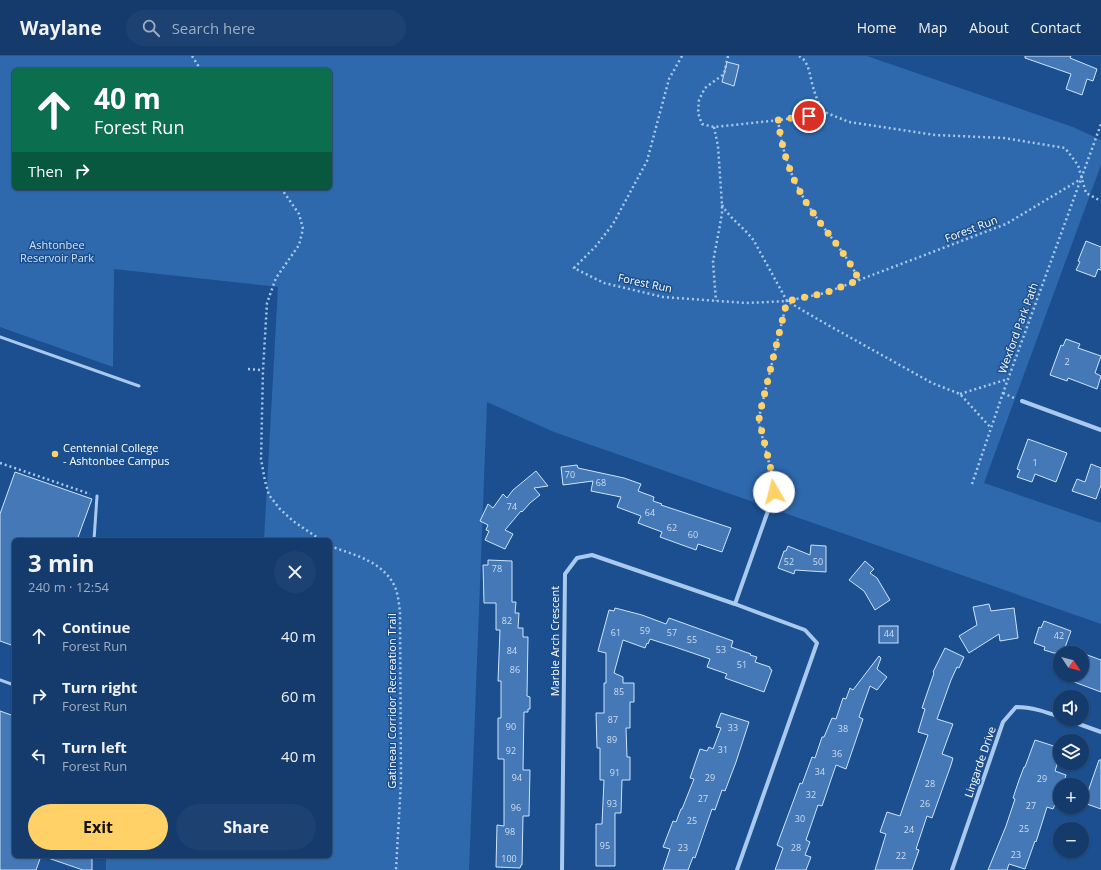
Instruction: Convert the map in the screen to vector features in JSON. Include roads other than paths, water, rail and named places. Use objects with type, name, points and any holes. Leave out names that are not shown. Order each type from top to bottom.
[{"type":"street","points":[[1022,401],[1101,430]]},
{"type":"street","points":[[735,604],[768,508]]},
{"type":"street","name":"Marble Arch Crescent","points":[[562,870],[565,574],[577,558],[592,555],[735,604],[805,630],[817,643],[737,870]]},
{"type":"street","name":"Lingarde Drive","points":[[952,870],[1003,722],[1016,707],[1041,710],[1053,714]]},
{"type":"street","points":[[1084,726],[1101,732]]},
{"type":"lane","points":[[0,337],[139,386]]},
{"type":"lane","points":[[94,538],[97,496]]},
{"type":"lane","points":[[0,680],[12,684]]},
{"type":"place","name":"Centennial College - Ashtonbee Campus","points":[[55,454]]},
{"type":"park label","name":"Ashtonbee Reservoir Park","points":[[57,251]]}]
